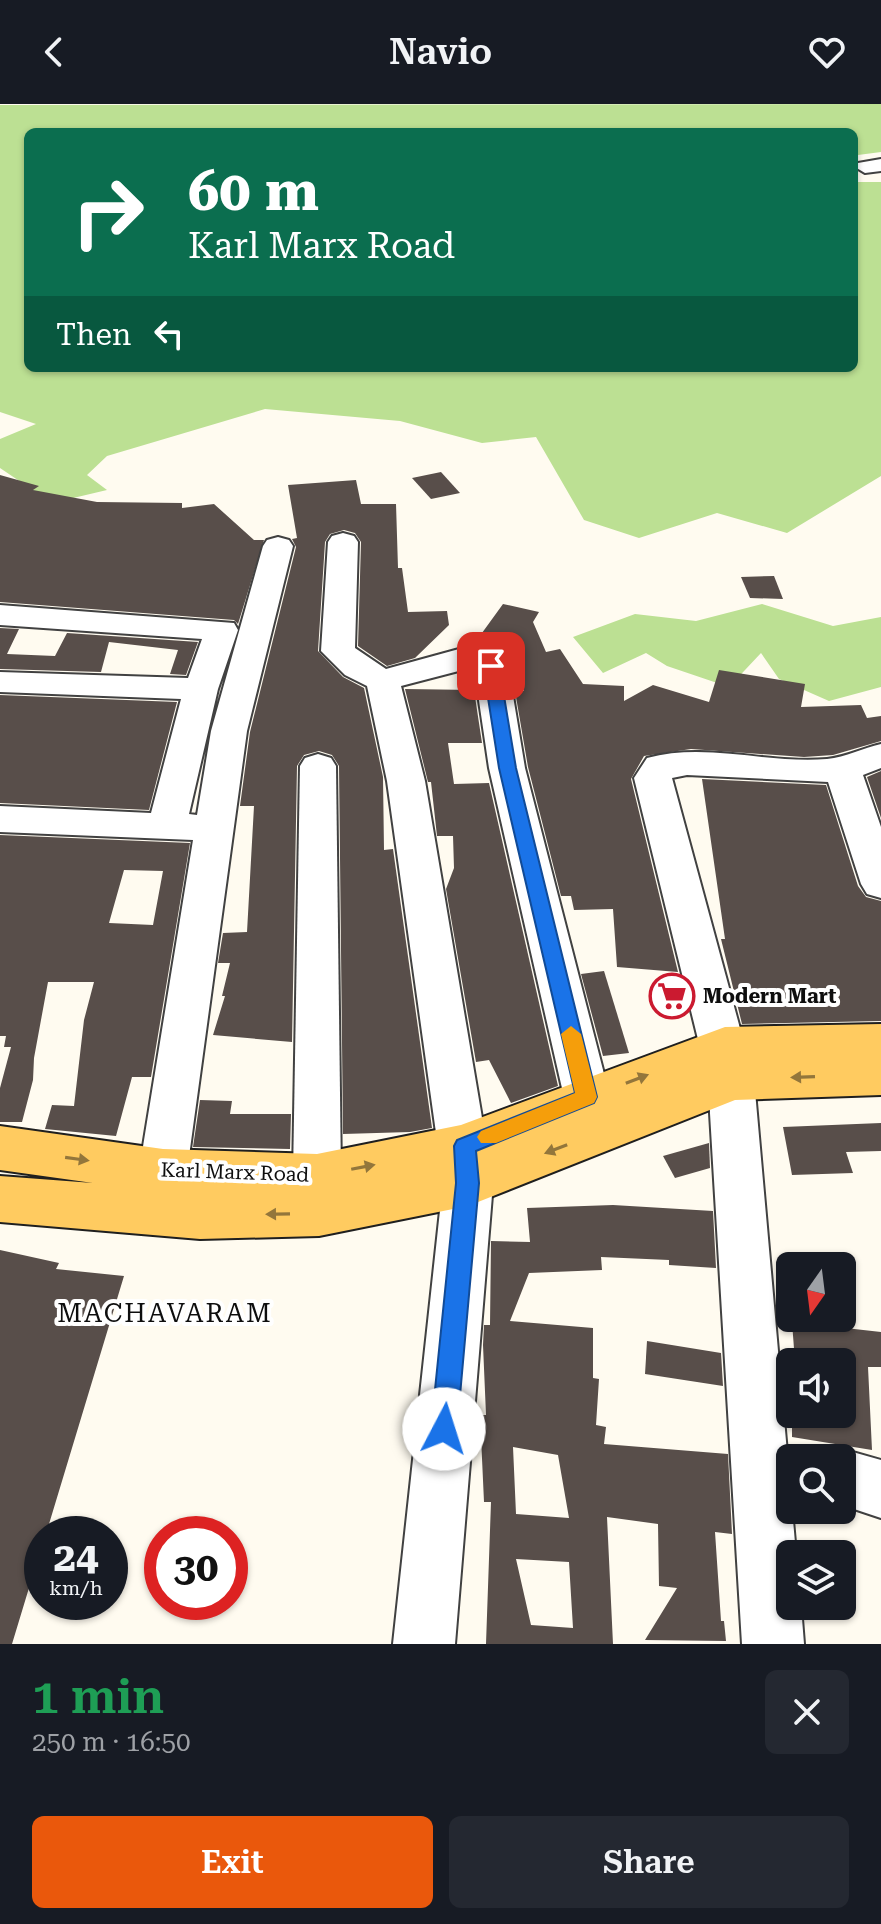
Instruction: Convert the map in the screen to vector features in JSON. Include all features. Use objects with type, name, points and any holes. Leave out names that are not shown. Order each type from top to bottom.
[{"type":"main road","name":"Karl Marx Road","points":[[0,1148],[163,1171],[317,1176],[466,1165],[587,1097],[728,1063],[881,1043]]},
{"type":"main road","name":"Karl Marx Road","points":[[0,1199],[200,1215],[319,1213],[466,1165],[728,1063],[881,1075]]},
{"type":"street","points":[[343,542],[338,651],[357,668],[383,681],[470,656],[487,659],[491,666],[507,768],[587,1097]]},
{"type":"street","points":[[163,1171],[229,731],[278,546]]},
{"type":"street","points":[[0,615],[222,630],[201,689],[167,827]]},
{"type":"street","points":[[383,681],[406,781],[466,1165],[424,1644]]},
{"type":"street","points":[[0,682],[201,689]]},
{"type":"street","points":[[773,1644],[775,1456],[728,1063],[653,778],[660,766],[679,763],[744,769],[862,762],[881,884]]},
{"type":"street","points":[[317,1176],[318,766]]},
{"type":"street","points":[[0,819],[214,827]]},
{"type":"street","points":[[856,1481],[881,1489]]},
{"type":"green space","points":[[881,104],[881,152],[858,155],[858,128],[24,128],[24,372],[858,372],[858,182],[881,182],[881,476],[787,533],[717,513],[639,538],[584,520],[536,437],[482,443],[400,421],[265,409],[107,456],[87,475],[107,490],[52,503],[0,468],[0,439],[36,424],[0,412],[0,105]]},
{"type":"green space","points":[[762,604],[833,626],[881,617],[881,687],[829,701],[779,679],[761,653],[729,687],[667,666],[646,653],[603,673],[573,637],[635,614],[696,621]]},
{"type":"building","points":[[441,472],[460,493],[431,499],[412,478]]},
{"type":"building","points":[[0,475],[39,486],[33,490],[97,502],[182,503],[182,508],[214,504],[254,540],[264,540],[238,624],[234,620],[0,602]]},
{"type":"building","points":[[356,480],[361,504],[396,504],[398,568],[402,568],[408,612],[447,611],[449,625],[415,658],[387,666],[358,646],[361,542],[355,533],[344,530],[330,534],[325,542],[318,651],[343,677],[364,688],[383,777],[384,850],[393,849],[432,1128],[410,1132],[343,1134],[339,766],[332,755],[319,751],[304,755],[297,766],[292,1042],[213,1035],[225,996],[222,996],[230,963],[218,963],[223,933],[247,932],[254,806],[240,806],[250,732],[296,547],[292,539],[297,538],[288,485]]},
{"type":"building","points":[[774,576],[783,599],[750,598],[741,577]]},
{"type":"building","points":[[503,604],[539,612],[533,622],[546,652],[560,649],[583,684],[624,686],[624,701],[653,685],[709,702],[719,670],[805,684],[801,707],[861,705],[867,718],[881,716],[881,741],[833,755],[804,757],[691,749],[644,756],[631,779],[678,972],[617,967],[613,909],[574,910],[571,896],[561,896],[528,767],[515,691],[524,691],[494,641],[474,644]]},
{"type":"building","points":[[0,628],[19,629],[7,654],[55,656],[67,633],[198,642],[186,675],[170,674],[178,650],[109,642],[101,672],[0,669]]},
{"type":"building","points":[[405,689],[474,690],[482,743],[448,743],[454,784],[489,783],[558,1086],[511,1103],[489,1060],[476,1062],[446,889],[454,868],[453,836],[437,836],[431,782],[428,782]]},
{"type":"building","points":[[0,695],[177,702],[149,810],[0,803]]},
{"type":"building","points":[[881,771],[881,818],[867,777]]},
{"type":"building","points":[[702,779],[826,785],[858,886],[866,897],[881,901],[881,1021],[742,1024],[721,939],[725,939]]},
{"type":"building","points":[[0,835],[190,843],[151,1077],[132,1077],[116,1136],[45,1129],[52,1105],[74,1106],[84,1020],[94,982],[48,982],[33,1080],[22,1122],[0,1122],[0,1088],[11,1047],[4,1047],[6,1036],[0,1036]],"holes":[[[124,870],[163,871],[153,925],[109,923]]]},
{"type":"building","points":[[604,971],[629,1053],[603,1056],[581,974]]},
{"type":"building","points":[[200,1100],[232,1101],[230,1114],[291,1114],[290,1149],[193,1147]]},
{"type":"building","points":[[881,1123],[881,1151],[846,1152],[853,1173],[792,1175],[783,1127]]},
{"type":"building","points":[[709,1143],[710,1168],[675,1178],[663,1156]]},
{"type":"building","points":[[613,1205],[713,1211],[716,1268],[669,1265],[669,1260],[601,1257],[602,1270],[529,1273],[510,1321],[593,1328],[593,1378],[599,1379],[596,1425],[606,1427],[604,1444],[728,1454],[732,1534],[715,1532],[721,1621],[724,1621],[726,1641],[645,1640],[677,1588],[659,1586],[658,1524],[607,1517],[613,1644],[486,1644],[491,1502],[484,1502],[480,1415],[486,1415],[483,1345],[484,1325],[490,1325],[491,1241],[530,1242],[527,1208]],"holes":[[[513,1447],[558,1455],[569,1518],[516,1514]],[[516,1559],[569,1562],[573,1628],[531,1625]]]},
{"type":"building","points":[[0,1250],[59,1263],[56,1269],[124,1276],[51,1516],[24,1516],[24,1604],[12,1644],[0,1644]]},
{"type":"building","points":[[856,1329],[881,1332],[881,1367],[868,1367],[872,1450],[856,1447],[856,1444],[792,1437],[792,1428],[856,1428],[856,1348],[794,1348],[793,1332],[856,1332]]},
{"type":"building","points":[[647,1341],[721,1353],[723,1386],[645,1374]]},
{"type":"slow traffic","points":[[488,1137],[587,1097],[571,1034]]},
{"type":"place","name":"Modern Mart","points":[[672,996]]},
{"type":"district","name":"MACHAVARAM","points":[[165,1313]]},
{"type":"route","points":[[444,1429],[468,1183],[465,1146],[587,1097],[507,768],[491,666]]}]
